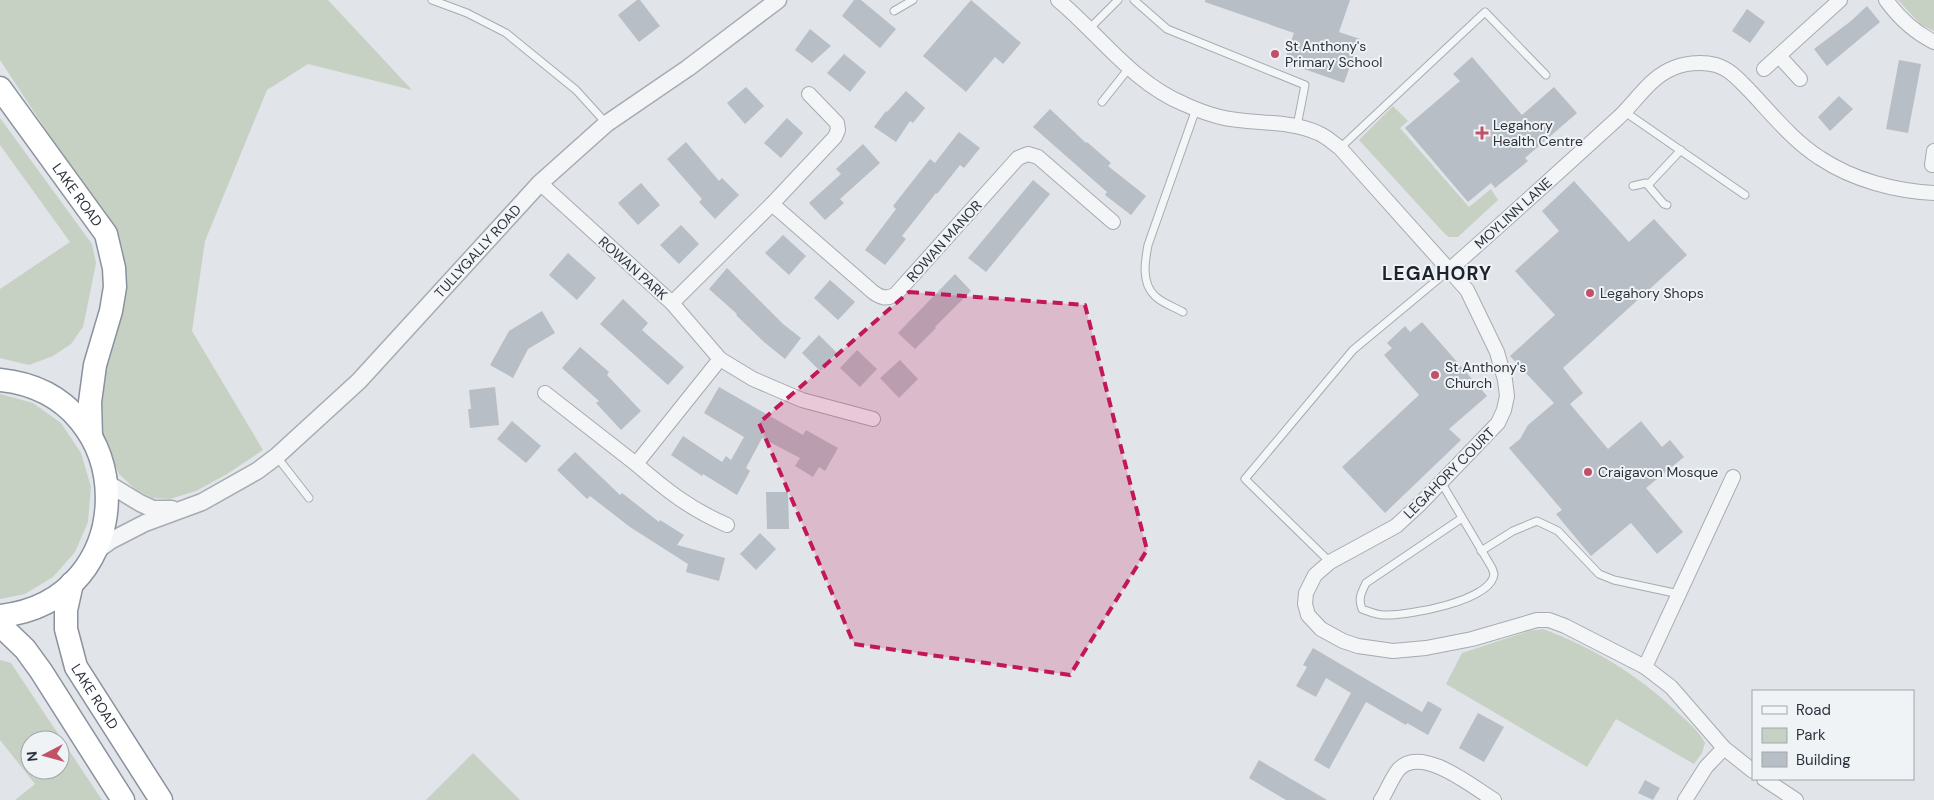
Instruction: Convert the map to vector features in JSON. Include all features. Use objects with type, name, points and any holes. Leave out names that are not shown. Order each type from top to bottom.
[{"type":"highway","name":"LAKE ROAD","points":[[0,88],[106,234],[114,268],[115,287],[111,311],[96,365],[90,402],[91,436]]},
{"type":"highway","points":[[0,380],[16,381],[46,392],[71,411],[91,436],[101,458],[107,483],[104,530],[95,552],[85,568],[72,583],[54,597],[34,608],[0,616]]},
{"type":"highway","name":"LAKE ROAD","points":[[72,583],[66,610],[66,629],[76,667],[161,800]]},
{"type":"highway","points":[[0,625],[25,649],[124,800]]},
{"type":"street","name":"TULLYGALLY ROAD","points":[[95,552],[110,541],[145,523],[202,502],[256,471],[277,456],[360,381],[540,183],[606,124],[688,68],[778,0]]},
{"type":"street","points":[[1058,0],[1090,28],[1129,68],[1176,100],[1221,117],[1297,126],[1320,133],[1340,148],[1448,271]]},
{"type":"street","points":[[1764,69],[1840,0]]},
{"type":"street","points":[[1886,0],[1907,24],[1920,35],[1934,42]]},
{"type":"street","points":[[1779,56],[1800,80]]},
{"type":"street","name":"MOYLINN LANE","points":[[1448,271],[1625,112],[1660,75],[1688,64],[1701,62],[1718,65],[1733,74],[1799,141],[1819,158],[1843,171],[1884,186],[1915,192],[1934,193]]},
{"type":"street","points":[[672,303],[772,204],[835,137],[838,130],[837,123],[809,94]]},
{"type":"street","name":"ROWAN MANOR","points":[[772,204],[872,292],[887,298],[895,295],[1018,158],[1028,154],[1038,157],[1113,222]]},
{"type":"street","name":"ROWAN PARK","points":[[540,183],[672,303],[720,358],[753,379],[802,400],[873,420]]},
{"type":"street","name":"LEGAHORY COURT","points":[[1448,271],[1467,290],[1497,352],[1505,380],[1507,396],[1504,410],[1498,423],[1442,482],[1396,526],[1330,562],[1315,575],[1306,593],[1308,615],[1321,629],[1358,646],[1393,651],[1426,648],[1472,639],[1537,620],[1549,620],[1565,626],[1644,667],[1671,687],[1724,748],[1752,770]]},
{"type":"street","points":[[636,464],[720,358]]},
{"type":"street","points":[[545,393],[670,493],[727,526]]},
{"type":"street","points":[[1644,667],[1733,478]]},
{"type":"street","name":"TULLYGALLY ROAD","points":[[107,483],[153,509],[184,509]]},
{"type":"street","points":[[1685,800],[1706,767],[1724,748]]},
{"type":"street","points":[[1382,800],[1399,769],[1408,763],[1427,762],[1439,766],[1494,800]]},
{"type":"street","points":[[1766,780],[1796,800]]},
{"type":"lane","points":[[432,0],[467,13],[506,33],[576,90],[606,124]]},
{"type":"lane","points":[[894,11],[913,0]]},
{"type":"lane","points":[[1090,28],[1118,0]]},
{"type":"lane","points":[[1134,0],[1168,29],[1305,85],[1297,126]]},
{"type":"lane","points":[[1340,148],[1485,12],[1546,75]]},
{"type":"lane","points":[[1102,102],[1129,68]]},
{"type":"lane","points":[[1183,312],[1154,296],[1148,284],[1144,267],[1148,245],[1196,109]]},
{"type":"lane","points":[[1625,112],[1745,195]]},
{"type":"lane","points":[[1648,185],[1682,150]]},
{"type":"lane","points":[[1633,186],[1643,183],[1648,185],[1667,205]]},
{"type":"lane","points":[[1330,562],[1245,479],[1353,350],[1448,271]]},
{"type":"lane","points":[[277,456],[309,498]]},
{"type":"lane","points":[[1442,482],[1492,568],[1494,578],[1485,590],[1440,607],[1393,614],[1374,614],[1362,609],[1360,595],[1366,583],[1462,518]]},
{"type":"lane","points":[[1481,551],[1513,531],[1536,521],[1558,531],[1599,574],[1614,580],[1679,594]]},
{"type":"highlighted area","points":[[909,292],[1085,305],[1147,550],[1070,675],[854,644],[759,423]]},
{"type":"green space","points":[[0,0],[328,0],[412,90],[308,64],[267,90],[205,241],[192,331],[263,450],[227,474],[196,491],[170,499],[153,498],[136,490],[119,474],[99,426],[104,370],[127,284],[122,246],[0,60]]},
{"type":"green space","points":[[1898,0],[1934,0],[1934,31],[1921,25]]},
{"type":"green space","points":[[1393,106],[1408,121],[1400,128],[1469,207],[1491,189],[1498,200],[1458,237],[1449,237],[1444,233],[1359,140]]},
{"type":"green space","points":[[0,118],[92,244],[96,263],[83,327],[71,344],[53,356],[29,365],[0,358],[0,289],[70,242],[0,145]]},
{"type":"green space","points":[[0,394],[33,403],[61,423],[81,453],[91,487],[88,522],[75,552],[53,577],[25,594],[0,599]]},
{"type":"green space","points":[[1543,629],[1580,645],[1615,664],[1631,674],[1662,699],[1692,726],[1705,743],[1702,753],[1694,764],[1616,719],[1587,767],[1446,684],[1462,653],[1529,631]]},
{"type":"green space","points":[[0,660],[11,663],[56,730],[20,730],[20,765],[0,740]]},
{"type":"green space","points":[[70,752],[102,800],[15,800],[35,784],[32,780],[70,780]]},
{"type":"green space","points":[[473,753],[520,800],[426,800]]},
{"type":"building","points":[[637,0],[640,0],[660,26],[639,42],[618,15]]},
{"type":"building","points":[[854,0],[861,0],[896,29],[880,48],[842,16]]},
{"type":"building","points":[[971,0],[1021,43],[1003,64],[995,57],[966,92],[923,56]]},
{"type":"building","points":[[1205,0],[1350,0],[1339,32],[1360,39],[1344,83],[1284,62],[1294,33],[1205,2]]},
{"type":"building","points":[[1867,6],[1880,22],[1827,66],[1814,49],[1851,21]]},
{"type":"building","points":[[1747,9],[1765,22],[1750,43],[1732,31]]},
{"type":"building","points":[[810,29],[831,46],[812,63],[795,50]]},
{"type":"building","points":[[844,54],[866,72],[850,92],[827,73]]},
{"type":"building","name":"Legahory Health Centre","points":[[1472,57],[1522,115],[1554,87],[1577,113],[1525,158],[1528,161],[1495,188],[1491,183],[1468,202],[1405,128],[1460,81],[1453,74]]},
{"type":"building","points":[[1899,60],[1921,64],[1908,133],[1886,129]]},
{"type":"building","points":[[746,87],[764,106],[745,124],[727,103]]},
{"type":"building","points":[[906,91],[925,108],[913,123],[910,121],[896,142],[874,127],[886,111]]},
{"type":"building","points":[[1839,96],[1853,109],[1830,131],[1818,117]]},
{"type":"building","points":[[1050,109],[1086,143],[1111,163],[1108,166],[1146,196],[1131,215],[1105,195],[1107,192],[1033,127]]},
{"type":"building","points":[[787,118],[803,133],[781,158],[764,143]]},
{"type":"building","points":[[959,132],[980,148],[964,168],[960,165],[936,193],[902,236],[906,239],[885,265],[865,250],[896,209],[893,206],[930,159],[935,163]]},
{"type":"building","points":[[686,142],[719,181],[722,178],[739,195],[715,219],[699,202],[702,199],[667,159]]},
{"type":"building","points":[[863,144],[880,163],[840,199],[844,203],[825,220],[809,203],[841,174],[836,169]]},
{"type":"building","points":[[1033,180],[1050,194],[986,272],[968,258]]},
{"type":"building","points":[[1574,181],[1629,242],[1654,219],[1687,255],[1563,368],[1583,393],[1570,404],[1608,449],[1641,421],[1662,447],[1670,440],[1684,457],[1646,488],[1683,532],[1657,554],[1631,523],[1591,556],[1556,514],[1562,510],[1509,448],[1520,439],[1528,425],[1554,403],[1510,356],[1555,315],[1515,271],[1559,231],[1542,211]]},
{"type":"building","points":[[641,183],[660,205],[638,225],[618,203]]},
{"type":"building","points":[[681,225],[699,244],[679,264],[660,245]]},
{"type":"building","points":[[783,235],[806,256],[789,275],[765,253]]},
{"type":"building","points":[[568,253],[596,278],[577,300],[549,275]]},
{"type":"building","points":[[727,268],[783,324],[801,338],[785,359],[764,342],[709,289]]},
{"type":"building","points":[[955,274],[971,291],[915,349],[898,333]]},
{"type":"building","points":[[830,280],[855,302],[838,320],[814,298]]},
{"type":"building","points":[[623,299],[648,323],[642,330],[684,367],[668,385],[600,324]]},
{"type":"building","points":[[542,311],[555,333],[528,349],[513,378],[490,365],[509,331]]},
{"type":"building","points":[[1422,322],[1487,396],[1449,429],[1461,440],[1385,513],[1342,467],[1419,395],[1384,355],[1392,348],[1387,343],[1405,326],[1410,332]]},
{"type":"building","points":[[819,335],[837,353],[820,371],[802,353]]},
{"type":"building","points":[[580,347],[609,372],[607,375],[641,411],[621,430],[596,403],[599,401],[562,368]]},
{"type":"building","points":[[857,350],[877,369],[860,387],[840,368]]},
{"type":"building","points":[[900,360],[918,379],[899,398],[880,378]]},
{"type":"building","points":[[495,387],[499,425],[470,428],[469,390]]},
{"type":"building","points":[[719,387],[803,435],[806,430],[838,448],[825,471],[819,467],[813,477],[795,466],[800,458],[762,438],[746,468],[750,471],[737,495],[703,474],[702,476],[671,455],[683,436],[722,462],[726,456],[731,460],[744,437],[704,413]]},
{"type":"building","points":[[512,421],[541,446],[526,463],[497,439]]},
{"type":"building","points":[[575,452],[620,495],[622,493],[659,522],[660,520],[684,535],[677,545],[725,558],[719,581],[686,572],[688,564],[630,527],[590,496],[587,499],[557,470]]},
{"type":"building","points":[[766,492],[788,492],[789,529],[767,529]]},
{"type":"building","points":[[760,533],[776,549],[756,570],[740,554]]},
{"type":"building","points":[[1313,648],[1422,712],[1428,701],[1442,709],[1428,735],[1407,723],[1406,725],[1366,702],[1329,769],[1314,760],[1351,693],[1326,678],[1316,697],[1296,686],[1307,667],[1303,665]]},
{"type":"building","points":[[1478,713],[1504,727],[1484,762],[1459,748]]},
{"type":"building","points":[[1259,760],[1327,800],[1286,800],[1249,778]]},
{"type":"building","points":[[1645,780],[1660,788],[1653,800],[1638,793]]},
{"type":"place","name":"St Anthony's Primary School","points":[[1275,54]]},
{"type":"place","name":"Legahory Health Centre","points":[[1482,133]]},
{"type":"place","name":"Legahory Shops","points":[[1590,293]]},
{"type":"place","name":"St Anthony's Church","points":[[1435,375]]},
{"type":"place","name":"Craigavon Mosque","points":[[1588,472]]},
{"type":"district","name":"LEGAHORY","points":[[1437,273]]}]
